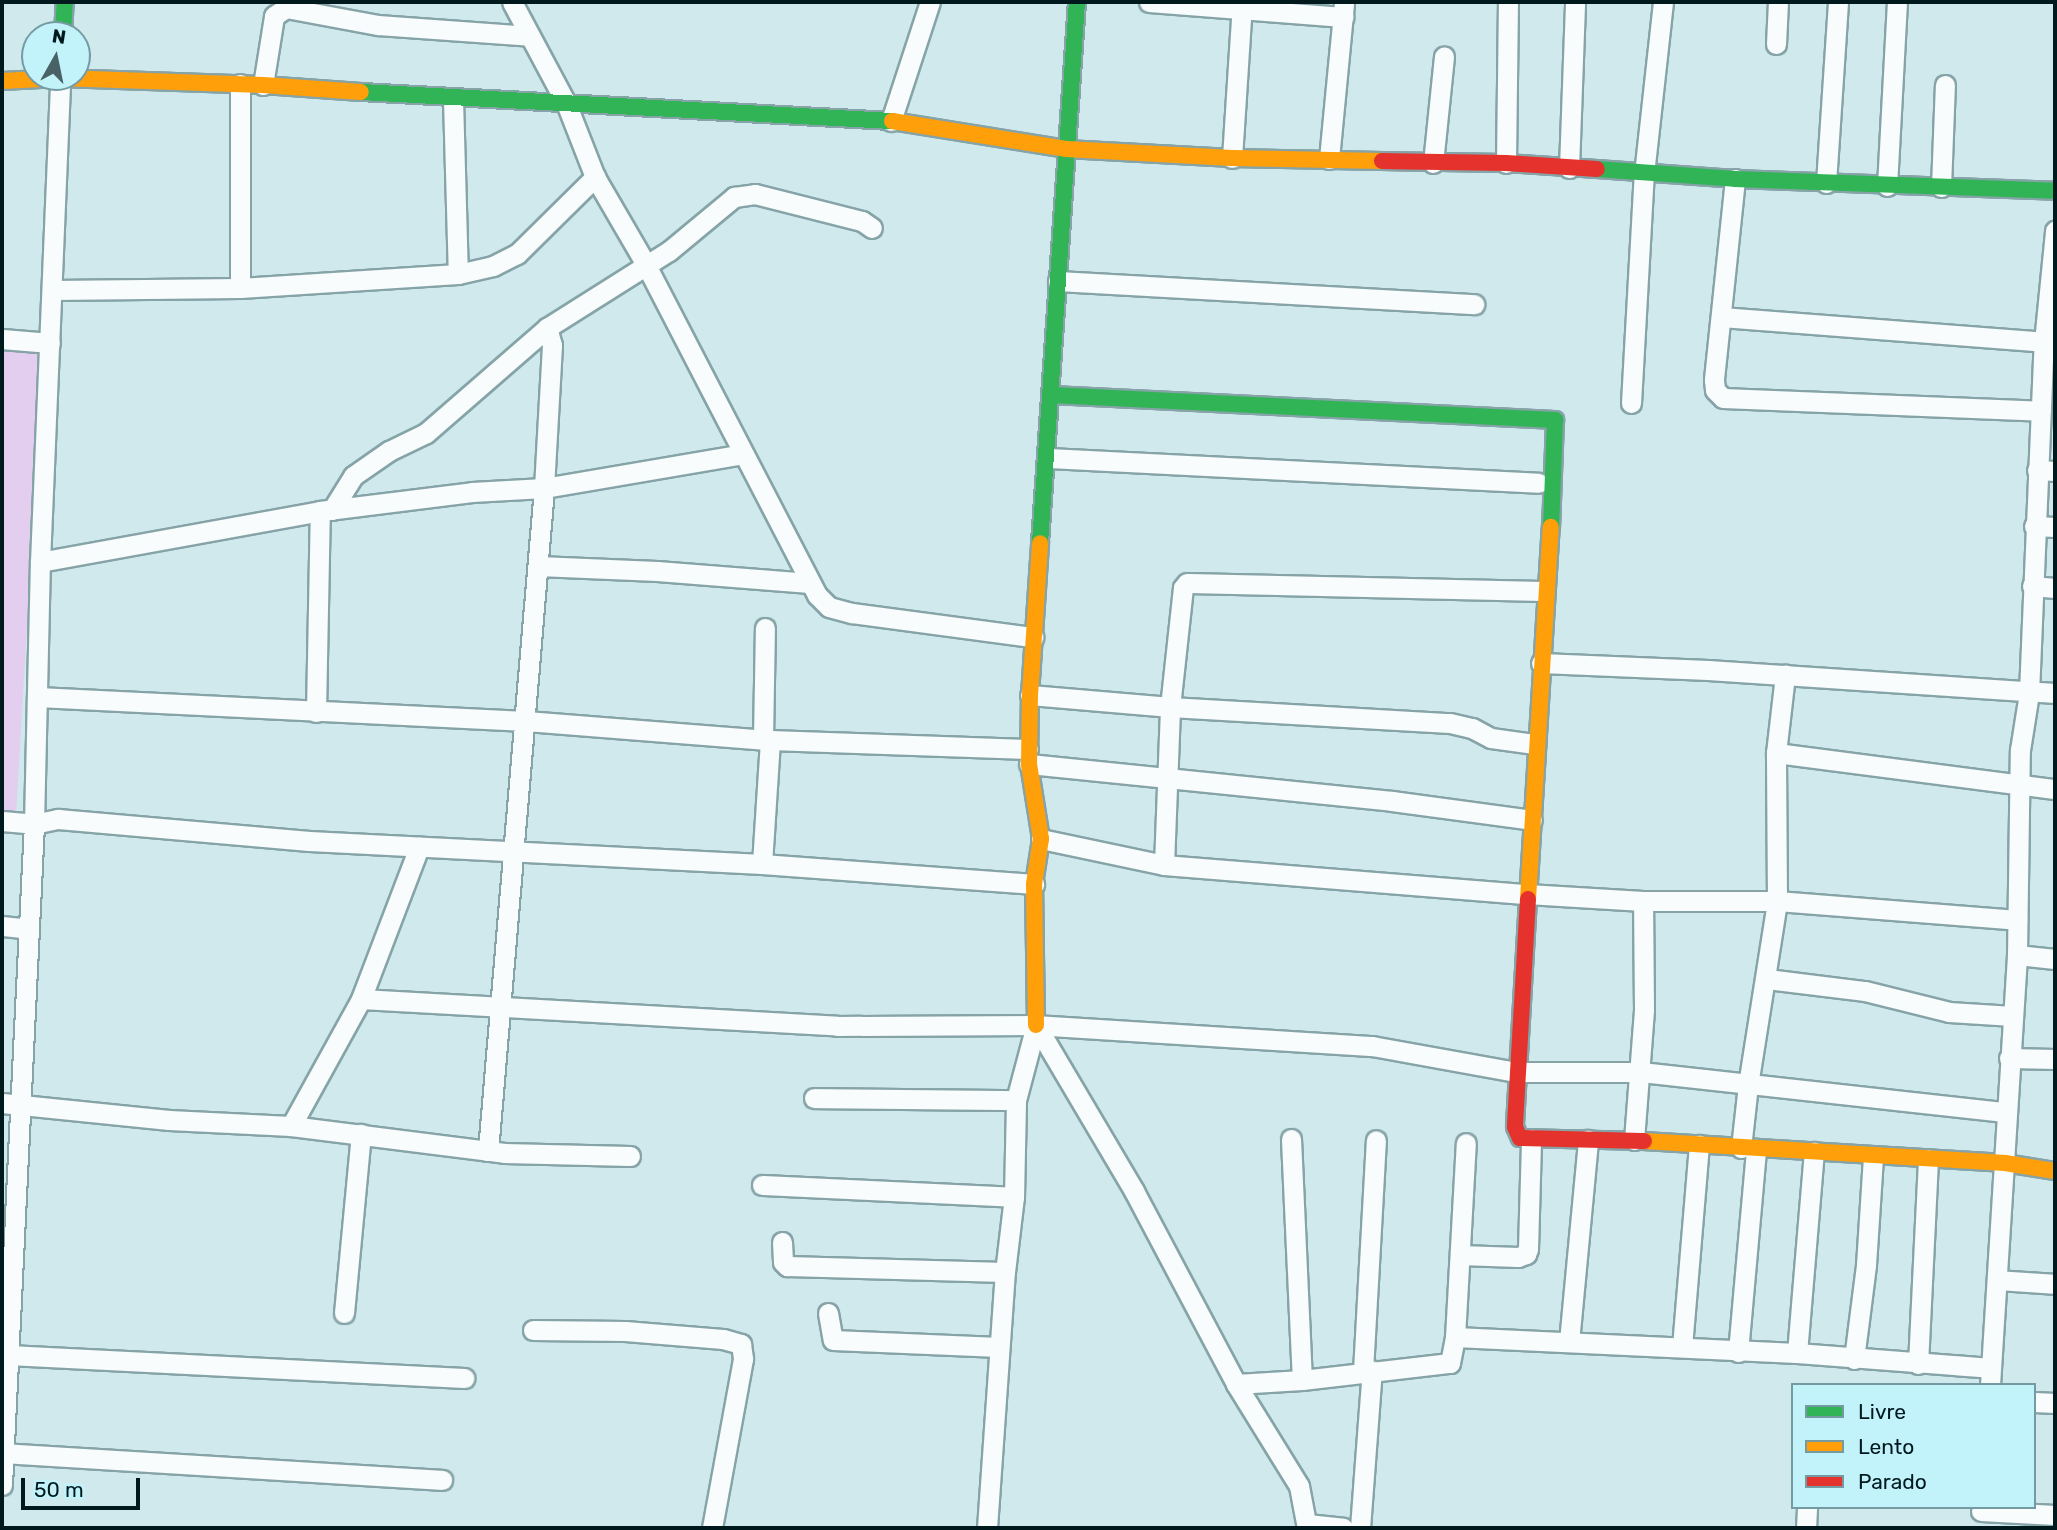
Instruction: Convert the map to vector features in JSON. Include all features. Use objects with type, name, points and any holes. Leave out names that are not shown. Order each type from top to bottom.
[{"type":"street","points":[[63,21],[65,2]]},
{"type":"street","points":[[512,2],[566,103],[595,177],[645,263],[810,583],[829,607],[852,613],[1033,637]]},
{"type":"street","points":[[891,121],[930,2]]},
{"type":"street","points":[[987,1528],[1005,1272],[1014,1197],[1016,1100],[1036,1025],[1034,884],[1041,839],[1028,756],[1030,695],[1077,2]]},
{"type":"street","points":[[1149,2],[1343,9],[1329,159]]},
{"type":"street","points":[[1506,163],[1508,2]]},
{"type":"street","points":[[1569,168],[1575,2]]},
{"type":"street","points":[[1630,403],[1644,174],[1663,2]]},
{"type":"street","points":[[1776,44],[1778,2]]},
{"type":"street","points":[[1826,183],[1838,2]]},
{"type":"street","points":[[1887,186],[1897,2]]},
{"type":"street","points":[[1232,158],[1242,6]]},
{"type":"street","points":[[263,85],[274,16],[286,8],[377,25],[530,36]]},
{"type":"street","points":[[1433,163],[1444,57]]},
{"type":"street","points":[[91,78],[263,85],[453,99],[891,121],[1066,149],[1232,158],[1506,163],[1735,179],[2055,191]]},
{"type":"street","points":[[2,81],[21,80]]},
{"type":"street","points":[[240,84],[240,288]]},
{"type":"street","points":[[1941,187],[1945,85]]},
{"type":"street","points":[[2,1485],[8,1355],[6,1303],[22,1107],[34,824],[40,562],[59,91]]},
{"type":"street","points":[[453,99],[458,274]]},
{"type":"street","points":[[52,290],[240,288],[458,274],[493,266],[517,254],[595,177]]},
{"type":"street","points":[[1735,179],[1714,380],[1715,390],[1723,398],[2041,411]]},
{"type":"street","points":[[316,712],[326,510],[353,475],[389,451],[426,433],[547,328],[645,263],[669,251],[740,194],[755,194],[821,213],[848,217],[872,228]]},
{"type":"street","points":[[1455,1337],[1797,1353],[1918,1364],[1990,1377],[2017,955],[2018,784],[2029,693],[2035,526],[2046,470],[2041,411],[2048,353],[2055,231]]},
{"type":"street","points":[[1058,281],[1474,304]]},
{"type":"street","points":[[1721,317],[2048,353]]},
{"type":"street","points":[[488,1150],[511,852],[526,721],[544,488],[552,345],[547,328]]},
{"type":"street","points":[[2,339],[50,343]]},
{"type":"street","points":[[1052,395],[1555,420],[1557,424],[1544,591],[1517,1072],[1516,1133],[1520,1138],[1634,1140],[1873,1157],[2004,1163],[2055,1171]]},
{"type":"street","points":[[40,562],[326,510],[472,492],[544,488],[742,454]]},
{"type":"street","points":[[1048,458],[1538,482]]},
{"type":"street","points":[[2035,526],[2055,527]]},
{"type":"street","points":[[538,566],[657,570],[810,583]]},
{"type":"street","points":[[1164,865],[1165,779],[1170,707],[1183,588],[1187,583],[1544,591]]},
{"type":"street","points":[[2032,586],[2055,587]]},
{"type":"street","points":[[762,864],[767,739],[765,628]]},
{"type":"street","points":[[1541,663],[1785,675],[2055,693]]},
{"type":"street","points":[[1738,1352],[1749,1149],[1748,1084],[1767,979],[1777,901],[1776,753],[1785,675]]},
{"type":"street","points":[[1030,695],[1170,707],[1450,723],[1472,728],[1491,738],[1535,744]]},
{"type":"street","points":[[37,697],[526,721],[1028,756],[1165,779],[1392,801],[1532,820]]},
{"type":"street","points":[[1776,753],[2055,789]]},
{"type":"street","points":[[2,821],[34,824],[68,820],[419,847],[762,864],[1034,884]]},
{"type":"street","points":[[1041,839],[1164,865],[1527,894],[1643,901],[1777,901],[2017,920]]},
{"type":"street","points":[[291,1126],[361,999],[419,847]]},
{"type":"street","points":[[1634,1140],[1642,1072],[1643,901]]},
{"type":"street","points":[[2,926],[29,929]]},
{"type":"street","points":[[2017,955],[2055,959]]},
{"type":"street","points":[[1767,979],[1865,992],[1949,1012],[2012,1017]]},
{"type":"street","points":[[361,999],[837,1026],[1036,1025],[1372,1046],[1517,1072],[1642,1072],[2005,1112]]},
{"type":"street","points":[[1036,1025],[1134,1191],[1236,1384],[1299,1486],[1307,1526],[1343,1528]]},
{"type":"street","points":[[2009,1058],[2055,1059]]},
{"type":"street","points":[[814,1098],[1016,1100]]},
{"type":"street","points":[[2,1103],[22,1107],[291,1126],[488,1150],[630,1156]]},
{"type":"street","points":[[344,1313],[361,1134]]},
{"type":"street","points":[[1291,1139],[1302,1380]]},
{"type":"street","points":[[1460,1255],[1518,1257],[1526,1254],[1531,1139]]},
{"type":"street","points":[[1360,1528],[1376,1140]]},
{"type":"street","points":[[1569,1342],[1588,1140]]},
{"type":"street","points":[[1236,1384],[1302,1380],[1367,1370],[1443,1366],[1450,1363],[1455,1337],[1466,1143]]},
{"type":"street","points":[[1682,1347],[1699,1145]]},
{"type":"street","points":[[1797,1353],[1814,1152]]},
{"type":"street","points":[[1854,1359],[1866,1265],[1873,1157]]},
{"type":"street","points":[[1918,1364],[1928,1159]]},
{"type":"street","points":[[762,1185],[1014,1197]]},
{"type":"street","points":[[782,1242],[783,1262],[787,1266],[1005,1272]]},
{"type":"street","points":[[1997,1280],[2055,1284]]},
{"type":"street","points":[[828,1313],[833,1340],[999,1347]]},
{"type":"street","points":[[533,1330],[625,1331],[723,1339],[741,1344],[743,1359],[712,1528]]},
{"type":"street","points":[[8,1355],[464,1378]]},
{"type":"street","points":[[2036,1402],[2055,1403]]},
{"type":"street","points":[[3,1453],[442,1480]]},
{"type":"street","points":[[1806,1528],[1807,1509]]},
{"type":"street","points":[[1981,1516],[2055,1515]]},
{"type":"shaded area","points":[[2,333],[44,336],[16,815],[2,814]]},
{"type":"traffic: fast","points":[[64,21],[65,2]]},
{"type":"traffic: fast","points":[[1040,543],[1077,2]]},
{"type":"traffic: fast","points":[[361,92],[892,121]]},
{"type":"traffic: fast","points":[[1597,169],[1735,179],[2055,191]]},
{"type":"traffic: fast","points":[[1052,395],[1555,420],[1551,527]]},
{"type":"traffic: slow","points":[[2,81],[60,78],[263,85],[361,92]]},
{"type":"traffic: slow","points":[[892,121],[1066,149],[1232,158],[1382,161]]},
{"type":"traffic: slow","points":[[1528,899],[1551,527]]},
{"type":"traffic: slow","points":[[1036,1025],[1034,884],[1041,839],[1029,764],[1030,695],[1040,543]]},
{"type":"traffic: slow","points":[[1644,1141],[2005,1163],[2055,1171]]},
{"type":"traffic: jam","points":[[1382,161],[1506,163],[1597,169]]},
{"type":"traffic: jam","points":[[1528,899],[1515,1127],[1520,1138],[1644,1141]]}]
